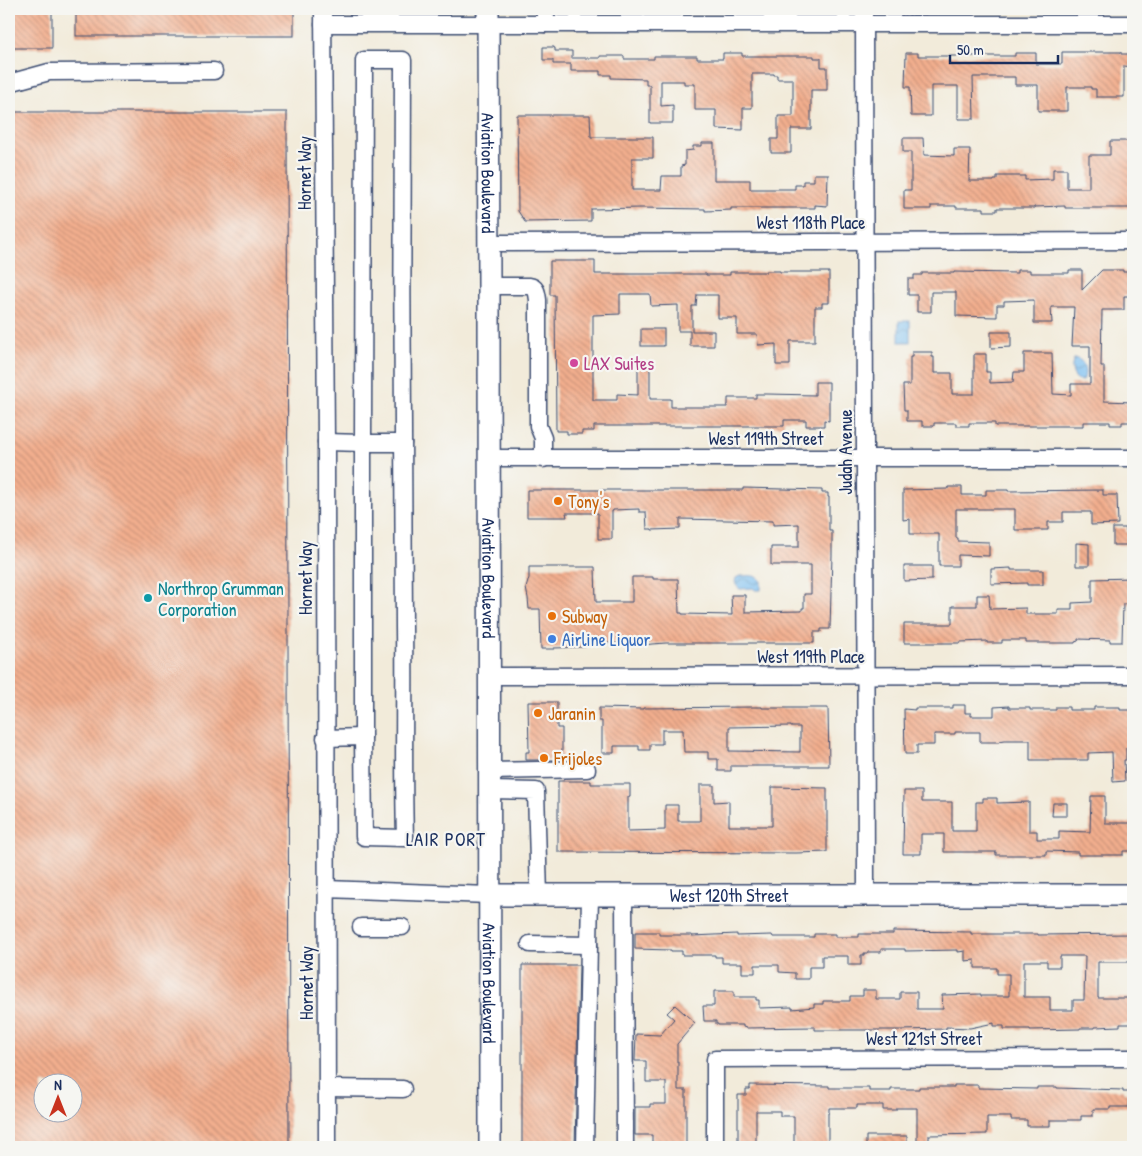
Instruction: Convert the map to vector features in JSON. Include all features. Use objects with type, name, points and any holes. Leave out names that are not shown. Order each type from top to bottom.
[{"type":"main road","name":"Aviation Boulevard","points":[[488,16],[490,286],[490,1147]]},
{"type":"main road","name":"West 120th Street","points":[[490,895],[1133,895]]},
{"type":"street","points":[[323,17],[864,16],[1133,24]]},
{"type":"street","name":"Judah Avenue","points":[[864,16],[866,895]]},
{"type":"street","name":"Hornet Way","points":[[323,17],[327,1147]]},
{"type":"street","points":[[364,60],[403,60],[403,781],[405,838],[364,837],[363,443],[364,60]]},
{"type":"street","points":[[9,83],[48,72],[214,72]]},
{"type":"street","name":"West 118th Place","points":[[489,243],[1133,241]]},
{"type":"street","points":[[490,286],[529,286],[536,288],[538,300],[538,426],[543,438],[543,459]]},
{"type":"street","points":[[326,442],[403,442]]},
{"type":"street","name":"West 119th Street","points":[[489,458],[1133,458]]},
{"type":"street","name":"West 119th Place","points":[[489,676],[1133,675]]},
{"type":"street","points":[[325,738],[363,738]]},
{"type":"street","points":[[490,780],[587,769]]},
{"type":"street","points":[[490,780],[536,791],[539,896]]},
{"type":"street","name":"West 120th Street","points":[[326,889],[490,895]]},
{"type":"street","points":[[585,1147],[590,895]]},
{"type":"street","points":[[624,895],[624,1147]]},
{"type":"street","points":[[361,926],[402,926]]},
{"type":"street","points":[[530,944],[589,945]]},
{"type":"street","name":"West 121st Street","points":[[715,1147],[715,1059],[1133,1058]]},
{"type":"street","points":[[326,1088],[403,1089]]},
{"type":"water","points":[[899,321],[910,321],[910,342],[899,342]]},
{"type":"water","points":[[1075,358],[1083,364],[1085,374],[1083,381],[1074,376],[1072,365]]},
{"type":"water","points":[[740,576],[759,578],[761,580],[761,590],[753,588],[740,589],[736,586],[735,581]]},
{"type":"building","points":[[9,9],[52,9],[52,48],[9,48]]},
{"type":"building","points":[[76,9],[294,9],[294,36],[76,36]]},
{"type":"building","points":[[543,47],[554,47],[555,51],[572,51],[572,58],[624,56],[624,59],[654,59],[654,56],[697,56],[697,59],[723,59],[723,53],[742,53],[742,56],[814,56],[814,58],[821,58],[821,67],[827,67],[827,90],[811,90],[811,129],[791,129],[791,153],[771,153],[771,139],[778,139],[778,116],[793,116],[793,79],[777,79],[777,75],[774,74],[752,74],[752,108],[743,108],[743,130],[716,129],[716,110],[695,110],[695,84],[684,84],[684,81],[661,81],[661,106],[673,105],[673,123],[650,123],[650,85],[646,85],[646,79],[611,78],[611,75],[600,75],[600,71],[571,71],[571,64],[553,64],[553,60],[543,60]]},
{"type":"building","points":[[1062,52],[1121,52],[1121,54],[1133,54],[1133,67],[1124,66],[1124,97],[1096,97],[1096,89],[1091,89],[1091,87],[1067,87],[1067,111],[1038,111],[1038,85],[1015,85],[1015,77],[973,77],[974,119],[958,119],[958,86],[931,86],[931,116],[911,116],[910,87],[905,87],[906,53],[918,53],[918,56],[1015,56],[1015,53],[1036,53],[1036,64],[1062,64]]},
{"type":"building","name":"Northrop Grumman Corporation","points":[[9,112],[287,112],[289,1147],[9,1147]]},
{"type":"building","points":[[517,115],[590,115],[591,137],[653,137],[653,158],[632,158],[632,190],[661,190],[662,176],[681,176],[681,166],[685,165],[685,151],[693,150],[693,146],[702,146],[702,143],[714,143],[714,180],[750,180],[750,189],[795,189],[795,185],[803,185],[803,181],[814,181],[814,174],[828,174],[827,206],[815,205],[815,208],[731,208],[731,210],[705,211],[705,209],[591,209],[591,221],[525,222],[518,211]]},
{"type":"building","points":[[903,138],[923,138],[924,155],[954,156],[954,149],[970,149],[969,181],[994,181],[997,180],[997,176],[1025,176],[1025,180],[1053,179],[1053,169],[1067,169],[1067,188],[1089,188],[1089,155],[1110,155],[1110,141],[1133,141],[1133,208],[1065,208],[1065,206],[997,208],[997,211],[984,211],[984,208],[931,206],[931,209],[904,209],[904,190],[911,190],[911,152],[903,152]]},
{"type":"building","points":[[550,261],[595,261],[595,274],[730,275],[730,272],[829,272],[829,303],[822,303],[822,307],[815,307],[815,341],[790,341],[790,365],[776,365],[776,344],[758,345],[757,334],[737,334],[737,318],[718,318],[718,295],[697,295],[696,306],[692,306],[692,331],[714,331],[714,346],[690,346],[690,331],[678,331],[678,305],[651,306],[650,294],[620,294],[620,314],[593,315],[593,400],[617,400],[617,394],[638,395],[638,364],[650,364],[650,399],[671,399],[671,407],[727,407],[728,398],[756,398],[756,394],[815,395],[815,382],[829,382],[829,421],[824,420],[824,426],[806,426],[806,420],[784,420],[784,426],[594,426],[594,431],[582,431],[582,434],[567,434],[567,431],[556,431],[555,295],[550,295]]},
{"type":"building","points":[[1017,270],[1030,270],[1030,273],[1069,273],[1069,270],[1082,270],[1082,290],[1102,270],[1133,272],[1133,296],[1124,296],[1124,310],[1102,310],[1101,366],[1104,366],[1104,401],[1133,402],[1133,422],[1122,422],[1122,425],[1110,425],[1110,422],[1083,422],[1083,426],[995,426],[995,423],[969,423],[969,426],[956,426],[956,423],[934,423],[934,426],[922,426],[922,421],[907,421],[907,410],[904,410],[903,385],[910,385],[910,357],[912,357],[912,352],[932,352],[932,357],[934,357],[934,373],[952,373],[952,394],[974,394],[974,354],[986,354],[986,372],[990,372],[990,383],[1013,382],[1014,372],[1024,372],[1024,353],[1052,353],[1053,394],[1071,395],[1071,384],[1090,384],[1090,346],[1072,346],[1074,307],[1051,307],[1052,323],[1034,323],[1034,300],[1004,301],[1004,305],[997,305],[997,317],[956,316],[956,292],[931,292],[931,312],[917,312],[917,295],[908,295],[908,279],[914,279],[914,275],[922,275],[922,273],[1017,273]]},
{"type":"building","points":[[641,329],[664,329],[664,346],[641,346]]},
{"type":"building","points":[[991,332],[1011,332],[1011,347],[991,348]]},
{"type":"building","points":[[948,487],[962,487],[962,495],[986,495],[986,490],[1103,490],[1103,495],[1117,495],[1118,524],[1091,525],[1091,512],[1063,512],[1063,522],[1048,522],[1048,530],[1015,530],[1015,509],[956,509],[956,538],[958,538],[958,541],[989,542],[989,556],[958,555],[958,566],[939,566],[939,534],[910,534],[910,519],[903,520],[903,490],[948,489]]},
{"type":"building","points":[[743,488],[822,490],[822,493],[828,493],[829,531],[832,531],[830,629],[821,629],[821,632],[814,632],[814,643],[666,643],[644,645],[643,643],[584,643],[585,647],[541,649],[540,609],[529,609],[526,588],[529,578],[529,567],[595,567],[596,602],[632,602],[632,577],[678,579],[679,613],[732,615],[731,595],[745,595],[745,612],[802,611],[802,608],[804,608],[804,594],[811,594],[811,565],[771,565],[771,547],[799,547],[799,524],[773,525],[773,521],[680,519],[680,529],[652,530],[647,529],[646,512],[639,512],[639,509],[613,510],[612,539],[598,539],[598,513],[566,513],[567,517],[527,517],[527,490],[743,490]]},
{"type":"building","points":[[1113,528],[1126,528],[1126,532],[1133,532],[1133,545],[1113,545]]},
{"type":"building","points":[[1076,543],[1089,544],[1089,566],[1076,566]]},
{"type":"building","points":[[904,566],[932,566],[932,580],[904,581]]},
{"type":"building","points":[[1011,568],[1011,570],[1043,570],[1043,585],[1027,585],[1027,583],[991,584],[991,569]]},
{"type":"building","points":[[1133,578],[1133,604],[1123,604],[1122,642],[1078,639],[1075,643],[1026,643],[1026,640],[1002,640],[1002,643],[987,643],[987,641],[904,643],[904,624],[952,624],[952,606],[977,606],[977,595],[989,595],[990,609],[1026,608],[1026,614],[1058,614],[1058,610],[1072,610],[1072,603],[1092,602],[1092,579]]},
{"type":"building","points":[[528,702],[557,702],[557,728],[562,728],[562,760],[526,760],[526,752],[529,752]]},
{"type":"building","points":[[953,705],[965,705],[965,713],[971,713],[971,716],[994,716],[994,707],[1009,706],[1009,708],[1030,708],[1030,710],[1056,710],[1056,707],[1069,707],[1069,710],[1094,710],[1094,707],[1120,707],[1120,710],[1133,710],[1133,748],[1126,748],[1126,760],[1124,760],[1125,781],[1113,782],[1112,752],[1088,753],[1088,760],[1030,760],[1030,740],[980,742],[980,732],[934,734],[934,745],[917,745],[917,754],[905,754],[904,709],[953,708]]},
{"type":"building","points":[[599,708],[828,708],[829,766],[731,766],[731,771],[718,771],[718,759],[708,759],[708,752],[684,752],[683,730],[662,730],[662,744],[650,744],[650,750],[639,750],[639,746],[614,746],[614,753],[602,753],[602,721],[599,721]],"holes":[[[729,727],[800,727],[800,752],[729,751]]]},
{"type":"building","points":[[558,781],[591,781],[591,784],[630,784],[628,831],[665,830],[665,805],[678,805],[678,821],[700,821],[700,785],[714,785],[714,802],[729,801],[729,826],[772,826],[772,787],[827,788],[827,852],[558,852]]},
{"type":"building","points":[[904,791],[922,791],[922,802],[952,802],[952,831],[976,831],[976,802],[983,802],[983,798],[997,798],[997,803],[1029,802],[1029,831],[1037,831],[1037,839],[1059,839],[1059,831],[1090,832],[1091,796],[1105,796],[1105,823],[1133,823],[1133,851],[1123,851],[1123,855],[1078,855],[1078,852],[1046,851],[1046,855],[996,855],[996,852],[944,852],[944,834],[921,834],[921,854],[903,854]]},
{"type":"building","points":[[1053,803],[1067,803],[1067,816],[1052,816]]},
{"type":"building","points":[[893,931],[1038,935],[1131,934],[1131,962],[1098,962],[1098,998],[1131,998],[1132,1024],[1080,1029],[1030,1030],[1004,1029],[1004,1026],[994,1026],[994,1023],[970,1028],[946,1027],[946,1029],[901,1030],[815,1030],[815,1027],[746,1028],[743,1025],[718,1025],[716,1021],[704,1021],[703,1006],[714,1006],[714,991],[734,991],[734,997],[756,997],[756,1000],[759,1000],[759,1008],[792,1007],[792,1009],[814,1007],[814,1004],[823,1004],[823,1001],[850,1001],[850,996],[863,996],[863,990],[876,990],[876,999],[900,999],[900,992],[917,992],[917,1009],[943,1009],[942,995],[981,994],[981,996],[1009,996],[1009,974],[997,974],[997,968],[975,968],[975,960],[965,961],[965,951],[958,952],[958,950],[905,951],[905,949],[881,949],[881,952],[867,952],[861,955],[861,965],[848,965],[848,956],[822,956],[822,967],[809,967],[809,979],[795,979],[795,973],[779,972],[779,965],[755,965],[755,973],[742,973],[742,963],[722,963],[722,957],[715,957],[715,955],[682,955],[682,951],[635,949],[635,932],[659,932],[659,935],[737,934],[737,936],[772,935],[773,937],[814,937],[814,934],[835,934],[835,937],[859,937],[859,934],[893,934]],"holes":[[[1060,956],[1085,956],[1084,1000],[1073,1000],[1073,1010],[1050,1010],[1050,997],[1024,997],[1024,961],[1047,961],[1047,967],[1060,967]]]},
{"type":"building","points":[[522,965],[579,965],[575,1147],[522,1147]]},
{"type":"building","points":[[675,1005],[695,1023],[677,1044],[678,1090],[686,1090],[686,1147],[652,1147],[652,1135],[635,1135],[635,1107],[650,1107],[650,1104],[666,1104],[666,1082],[646,1082],[646,1061],[635,1061],[636,1034],[660,1035],[674,1019],[667,1013]]},
{"type":"building","points":[[750,1085],[869,1088],[869,1091],[919,1089],[919,1087],[954,1087],[954,1085],[978,1085],[978,1088],[1037,1089],[1037,1087],[1057,1087],[1123,1090],[1123,1092],[1129,1092],[1129,1107],[1093,1109],[1093,1116],[1081,1116],[1081,1120],[1050,1120],[1050,1126],[1027,1126],[1027,1120],[1011,1120],[1011,1117],[987,1117],[987,1134],[929,1135],[929,1147],[917,1147],[917,1108],[883,1110],[883,1105],[857,1105],[857,1108],[829,1108],[828,1147],[794,1147],[794,1116],[780,1116],[780,1111],[756,1111],[756,1147],[738,1147],[738,1095],[746,1095],[746,1089],[750,1089]]},
{"type":"building","points":[[866,1136],[907,1136],[907,1146],[866,1147]]},
{"type":"place","name":"LAX Suites","points":[[574,363]]},
{"type":"place","name":"Tony's","points":[[558,501]]},
{"type":"place","name":"Northrop Grumman Corporation","points":[[148,598]]},
{"type":"place","name":"Subway","points":[[552,616]]},
{"type":"place","name":"Airline Liquor","points":[[552,639]]},
{"type":"place","name":"Jaranin","points":[[538,713]]},
{"type":"place","name":"Frijoles","points":[[544,758]]},
{"type":"district","name":"LAIR PORT","points":[[446,839]]}]
